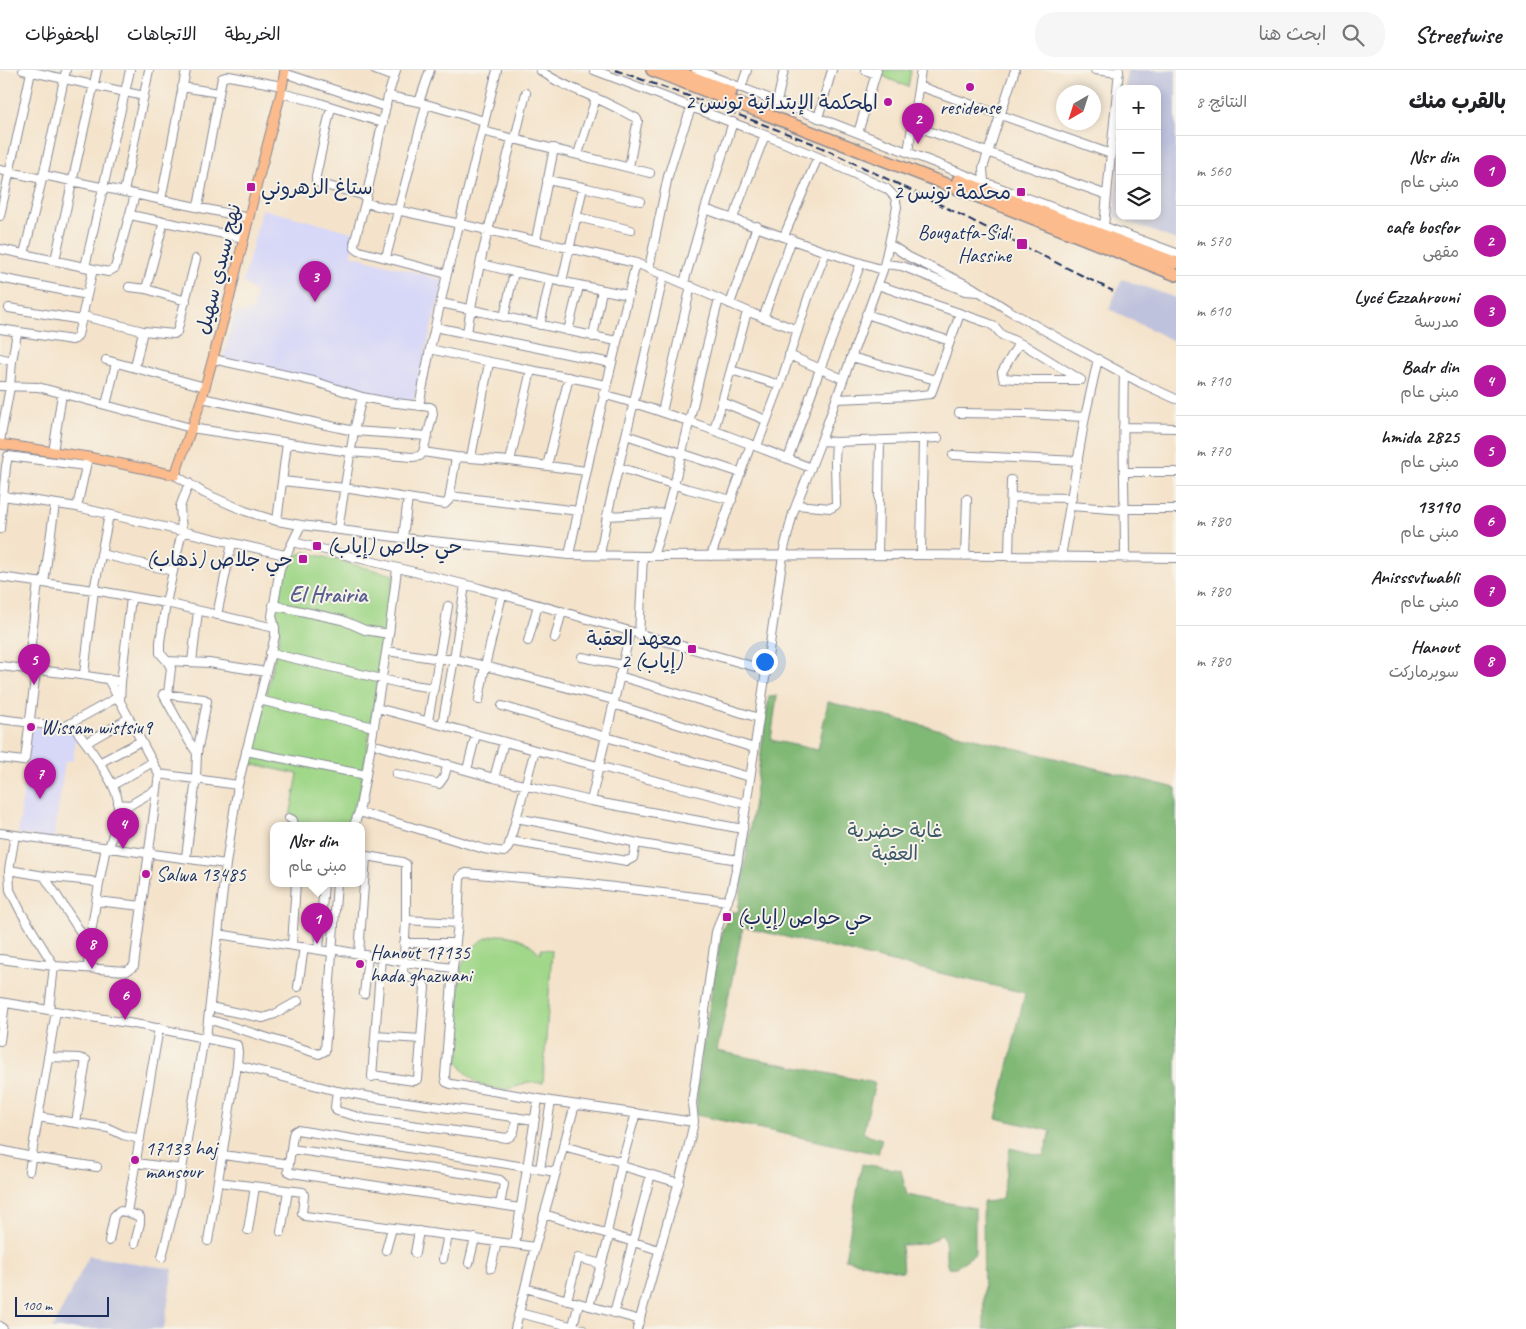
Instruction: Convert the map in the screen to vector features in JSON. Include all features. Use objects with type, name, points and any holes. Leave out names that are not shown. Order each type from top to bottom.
[{"type":"highway","points":[[652,70],[1176,276]]},
{"type":"highway","points":[[674,70],[1176,263]]},
{"type":"main road","name":"نهج سيدي سهيل","points":[[175,474],[202,398],[213,359],[285,72]]},
{"type":"main road","points":[[0,443],[53,452],[87,461],[175,474]]},
{"type":"street","points":[[24,254],[66,70]]},
{"type":"street","points":[[55,260],[97,70]]},
{"type":"street","points":[[0,329],[72,340],[77,338],[87,295],[89,268],[102,188],[130,70]]},
{"type":"street","points":[[124,192],[149,70]]},
{"type":"street","points":[[161,200],[186,70]]},
{"type":"street","points":[[375,70],[395,73],[354,244],[355,248],[447,274]]},
{"type":"street","points":[[386,257],[430,70]]},
{"type":"street","points":[[419,406],[447,274],[496,70]]},
{"type":"street","points":[[540,70],[559,82],[596,98],[638,121],[629,167]]},
{"type":"street","points":[[594,70],[692,106],[818,157],[887,189],[891,192],[898,207],[884,267],[796,505],[783,555],[734,883],[716,932],[692,1103],[694,1122],[637,1329]]},
{"type":"street","points":[[741,88],[747,70]]},
{"type":"street","points":[[777,102],[784,70]]},
{"type":"street","points":[[818,118],[832,70]]},
{"type":"street","points":[[858,133],[876,72],[865,70]]},
{"type":"street","points":[[908,152],[921,70]]},
{"type":"street","points":[[984,182],[982,170],[1015,70]]},
{"type":"street","points":[[1095,70],[1119,71],[1104,226]]},
{"type":"street","points":[[0,216],[10,172],[27,71],[144,96]]},
{"type":"street","points":[[701,71],[984,182],[1176,253]]},
{"type":"street","points":[[285,72],[386,108]]},
{"type":"street","points":[[198,207],[220,82],[225,77],[282,89],[383,123]]},
{"type":"street","points":[[919,86],[1111,154]]},
{"type":"street","points":[[182,87],[219,93]]},
{"type":"street","points":[[467,334],[470,310],[488,231],[526,94]]},
{"type":"street","points":[[388,96],[484,121]]},
{"type":"street","points":[[578,154],[596,98]]},
{"type":"street","points":[[649,268],[668,176],[692,106]]},
{"type":"street","points":[[331,107],[316,176],[316,181],[321,184],[398,211],[570,247],[636,263],[747,312],[798,330]]},
{"type":"street","points":[[662,412],[706,208],[733,122]]},
{"type":"street","points":[[912,125],[1108,195]]},
{"type":"street","points":[[482,131],[650,172]]},
{"type":"street","points":[[733,218],[765,135]]},
{"type":"street","points":[[536,240],[554,148]]},
{"type":"street","points":[[762,318],[788,237],[818,157]]},
{"type":"street","points":[[0,170],[73,181],[249,218]]},
{"type":"street","points":[[547,180],[640,201]]},
{"type":"street","points":[[562,282],[583,187]]},
{"type":"street","points":[[0,249],[108,272],[115,268],[135,195]]},
{"type":"street","points":[[706,208],[861,263],[884,267],[902,266],[965,291],[979,292]]},
{"type":"street","points":[[130,215],[244,238]]},
{"type":"street","points":[[577,217],[631,230]]},
{"type":"street","points":[[146,289],[164,221]]},
{"type":"street","points":[[730,304],[757,226]]},
{"type":"street","points":[[889,246],[968,285],[1124,374],[1176,399]]},
{"type":"street","points":[[711,556],[741,473],[780,385],[809,295],[826,252]]},
{"type":"street","points":[[9,308],[82,318],[143,331],[174,334],[177,332],[196,259]]},
{"type":"street","points":[[569,555],[603,394],[636,263]]},
{"type":"street","points":[[788,459],[861,263]]},
{"type":"street","points":[[481,264],[628,295]]},
{"type":"street","points":[[504,317],[514,272]]},
{"type":"street","points":[[600,555],[618,467],[664,274]]},
{"type":"street","points":[[0,278],[87,295]]},
{"type":"street","points":[[540,325],[550,280]]},
{"type":"street","points":[[878,285],[988,323],[1002,334],[1026,346],[1081,380]]},
{"type":"street","points":[[568,331],[579,286]]},
{"type":"street","points":[[129,287],[146,289],[186,301]]},
{"type":"street","points":[[593,337],[602,290]]},
{"type":"street","points":[[653,556],[690,422],[719,299]]},
{"type":"street","points":[[441,303],[616,341]]},
{"type":"street","points":[[714,430],[747,312]]},
{"type":"street","points":[[866,314],[950,341]]},
{"type":"street","points":[[836,399],[928,395],[932,393],[960,314]]},
{"type":"street","points":[[435,327],[611,363]]},
{"type":"street","points":[[135,366],[143,331]]},
{"type":"street","points":[[0,443],[17,333]]},
{"type":"street","points":[[1019,343],[1002,372],[1003,378],[1092,380]]},
{"type":"street","points":[[430,349],[489,363],[569,376],[606,385]]},
{"type":"street","points":[[789,355],[843,379]]},
{"type":"street","points":[[851,357],[936,380]]},
{"type":"street","points":[[0,358],[12,361]]},
{"type":"street","points":[[0,386],[38,387],[191,428],[350,452],[412,457],[420,456],[423,452],[433,411],[430,407],[362,396],[313,381],[213,359]]},
{"type":"street","points":[[1061,557],[1085,417],[1098,359]]},
{"type":"street","points":[[106,360],[135,366],[205,387]]},
{"type":"street","points":[[106,406],[116,363]]},
{"type":"street","points":[[471,458],[489,363]]},
{"type":"street","points":[[510,461],[531,370]]},
{"type":"street","points":[[731,370],[780,385]]},
{"type":"street","points":[[1124,374],[1122,427],[1125,559]]},
{"type":"street","points":[[547,466],[569,376]]},
{"type":"street","points":[[53,452],[62,394]]},
{"type":"street","points":[[603,394],[714,430],[811,468]]},
{"type":"street","points":[[338,530],[350,452],[362,396]]},
{"type":"street","points":[[202,398],[354,431],[428,436]]},
{"type":"street","points":[[722,402],[766,420]]},
{"type":"street","points":[[958,413],[1085,417]]},
{"type":"street","points":[[1122,427],[1176,428]]},
{"type":"street","points":[[626,434],[741,473]]},
{"type":"street","points":[[921,555],[923,438]]},
{"type":"street","points":[[821,441],[938,438]]},
{"type":"street","points":[[878,555],[880,440]]},
{"type":"street","points":[[796,505],[831,508],[836,505],[836,442]]},
{"type":"street","points":[[277,521],[288,443]]},
{"type":"street","points":[[0,529],[6,466],[10,446]]},
{"type":"street","points":[[423,452],[456,457],[510,461],[586,472]]},
{"type":"street","points":[[953,455],[1078,461]]},
{"type":"street","points":[[8,456],[87,461],[77,507]]},
{"type":"street","points":[[283,481],[344,488],[442,504],[448,503],[456,457]]},
{"type":"street","points":[[618,467],[673,485],[732,500]]},
{"type":"street","points":[[1124,472],[1176,472]]},
{"type":"street","points":[[175,474],[189,484],[245,511],[301,526],[569,555],[921,555],[1125,559],[1176,558]]},
{"type":"street","points":[[1009,557],[1011,480]]},
{"type":"street","points":[[168,694],[171,671],[167,661],[160,653],[160,642],[166,603],[182,531],[180,507],[189,484]]},
{"type":"street","points":[[4,496],[77,507],[285,555]]},
{"type":"street","points":[[450,496],[579,511]]},
{"type":"street","points":[[1011,497],[1072,498]]},
{"type":"street","points":[[403,538],[408,498]]},
{"type":"street","points":[[965,556],[967,499]]},
{"type":"street","points":[[0,758],[24,761],[41,583],[55,504]]},
{"type":"street","points":[[1070,506],[1125,510],[1176,509]]},
{"type":"street","points":[[607,516],[666,512]]},
{"type":"street","points":[[84,674],[94,590],[109,515]]},
{"type":"street","points":[[162,1257],[178,1194],[210,1007],[226,864],[238,785],[275,636],[272,618],[280,568],[301,526]]},
{"type":"street","points":[[217,615],[232,542]]},
{"type":"street","points":[[293,542],[502,595],[766,670]]},
{"type":"street","points":[[101,554],[173,570]]},
{"type":"street","points":[[639,635],[643,556]]},
{"type":"street","points":[[355,822],[366,775],[387,651],[397,568]]},
{"type":"street","points":[[0,577],[94,590],[166,603],[275,628]]},
{"type":"street","points":[[442,725],[465,585]]},
{"type":"street","points":[[479,700],[502,595]]},
{"type":"street","points":[[119,699],[131,598]]},
{"type":"street","points":[[273,605],[342,620],[365,630],[389,634]]},
{"type":"street","points":[[528,641],[538,605]]},
{"type":"street","points":[[428,721],[448,606]]},
{"type":"street","points":[[192,662],[198,611]]},
{"type":"street","points":[[555,638],[562,612]]},
{"type":"street","points":[[591,801],[630,632]]},
{"type":"street","points":[[387,651],[485,666],[613,702],[754,748]]},
{"type":"street","points":[[270,653],[381,679],[434,688]]},
{"type":"street","points":[[582,657],[622,664]]},
{"type":"street","points":[[167,661],[192,662],[266,672]]},
{"type":"street","points":[[0,666],[84,674],[121,682]]},
{"type":"street","points":[[619,676],[759,718]]},
{"type":"street","points":[[0,959],[54,966],[127,971],[134,966],[159,774],[108,679]]},
{"type":"street","points":[[186,857],[196,779],[197,753],[207,701],[204,699],[163,694],[197,753]]},
{"type":"street","points":[[64,727],[119,699]]},
{"type":"street","points":[[259,700],[374,727]]},
{"type":"street","points":[[502,706],[750,777]]},
{"type":"street","points":[[377,708],[746,804]]},
{"type":"street","points":[[86,743],[129,718]]},
{"type":"street","points":[[0,719],[75,730],[100,763],[118,795],[118,804],[96,901],[89,945],[88,968]]},
{"type":"street","points":[[467,770],[476,734]]},
{"type":"street","points":[[100,763],[141,741]]},
{"type":"street","points":[[494,778],[504,742]]},
{"type":"street","points":[[379,746],[494,778],[591,801],[743,829]]},
{"type":"street","points":[[246,750],[366,775]]},
{"type":"street","points":[[358,812],[484,850],[504,852],[510,841],[534,750]]},
{"type":"street","points":[[113,785],[153,762]]},
{"type":"street","points":[[396,774],[439,784],[444,777],[448,764]]},
{"type":"street","points":[[159,774],[238,785]]},
{"type":"street","points":[[118,804],[130,805],[157,789]]},
{"type":"street","points":[[289,818],[293,822]]},
{"type":"street","points":[[516,818],[636,843],[738,860]]},
{"type":"street","points":[[0,833],[226,864]]},
{"type":"street","points":[[15,835],[9,870],[10,890],[54,966],[53,1010],[48,1057],[29,1171]]},
{"type":"street","points":[[510,841],[627,861],[633,858],[636,843]]},
{"type":"street","points":[[365,856],[406,864],[404,975],[422,981],[425,984],[417,1080],[414,1081],[372,1077],[381,958]]},
{"type":"street","points":[[9,870],[91,881],[99,884]]},
{"type":"street","points":[[694,1122],[575,1105],[446,1082],[452,968],[458,923],[460,878],[466,873],[589,884],[728,901]]},
{"type":"street","points":[[44,876],[89,945]]},
{"type":"street","points":[[292,945],[296,887]]},
{"type":"street","points":[[319,949],[324,887]]},
{"type":"street","points":[[208,1019],[319,1054],[324,1053],[326,1049],[337,887]]},
{"type":"street","points":[[358,953],[362,887]]},
{"type":"street","points":[[96,901],[142,906]]},
{"type":"street","points":[[406,920],[458,923]]},
{"type":"street","points":[[218,934],[452,968]]},
{"type":"street","points":[[404,943],[456,943]]},
{"type":"street","points":[[298,987],[304,947]]},
{"type":"street","points":[[364,994],[368,956]]},
{"type":"street","points":[[210,1007],[263,1018],[275,1014],[298,1001]]},
{"type":"street","points":[[0,1040],[3,1003],[159,1028],[237,1045],[237,1065],[208,1241]]},
{"type":"street","points":[[127,1212],[159,1028]]},
{"type":"street","points":[[375,1036],[421,1038]]},
{"type":"street","points":[[48,1057],[86,1060],[76,1123]]},
{"type":"street","points":[[237,1065],[337,1091],[534,1120]]},
{"type":"street","points":[[337,1091],[335,1107],[337,1111],[366,1118],[507,1138],[514,1133],[516,1117]]},
{"type":"street","points":[[514,1244],[538,1099]]},
{"type":"street","points":[[540,1169],[551,1101]]},
{"type":"street","points":[[515,1329],[535,1247],[575,1105]]},
{"type":"street","points":[[589,1306],[602,1264],[622,1164],[636,1113]]},
{"type":"street","points":[[38,1117],[108,1128],[123,1135],[140,1139]]},
{"type":"street","points":[[520,1208],[292,1173],[288,1171],[294,1133],[297,1130],[556,1172]]},
{"type":"street","points":[[563,1146],[679,1182]]},
{"type":"street","points":[[291,1149],[500,1180],[504,1184],[500,1205]]},
{"type":"street","points":[[0,1150],[97,1167]]},
{"type":"street","points":[[223,1155],[289,1164]]},
{"type":"street","points":[[136,1163],[182,1169]]},
{"type":"street","points":[[614,1313],[651,1174]]},
{"type":"street","points":[[218,1182],[303,1192],[302,1213],[305,1216],[535,1247]]},
{"type":"street","points":[[248,1230],[255,1187]]},
{"type":"street","points":[[281,1232],[288,1191]]},
{"type":"street","points":[[109,1241],[116,1213],[119,1211],[137,1216],[141,1220],[135,1243]]},
{"type":"street","points":[[544,1214],[659,1250]]},
{"type":"street","points":[[386,1250],[392,1228]]},
{"type":"street","points":[[415,1253],[419,1231]]},
{"type":"street","points":[[443,1259],[448,1235]]},
{"type":"street","points":[[469,1263],[475,1238]]},
{"type":"street","points":[[491,1268],[497,1242]]},
{"type":"street","points":[[567,1300],[578,1258],[602,1264]]},
{"type":"street","points":[[525,1288],[640,1320]]},
{"type":"street","points":[[572,1328],[579,1303]]},
{"type":"street","points":[[519,1313],[582,1329]]},
{"type":"street","points":[[0,1326],[3,1329]]},
{"type":"shaded area","points":[[1127,70],[1176,70],[1176,240],[1124,220],[1161,220],[1161,85],[1125,85]]},
{"type":"shaded area","points":[[1116,194],[1116,217],[1114,216]]},
{"type":"shaded area","points":[[262,209],[356,233],[351,255],[440,279],[443,282],[413,402],[223,360],[235,314],[252,310],[256,293],[243,282]]},
{"type":"shaded area","points":[[1122,279],[1176,298],[1176,342],[1109,309]]},
{"type":"shaded area","points":[[31,726],[77,733],[73,761],[65,761],[54,839],[18,834]]},
{"type":"shaded area","points":[[89,1256],[173,1269],[164,1329],[52,1329]]},
{"type":"green space","points":[[878,70],[911,70],[908,87],[889,79],[877,72]]},
{"type":"green space","points":[[305,552],[394,575],[357,812],[352,822],[294,822],[290,817],[298,774],[251,764],[280,632],[274,619],[285,562],[291,557]]},
{"type":"green space","name":"غابة حضرية العقبة","points":[[777,696],[771,740],[818,750],[828,702],[1176,788],[1176,1329],[984,1329],[983,1202],[1002,1198],[1010,1148],[1043,1156],[1051,1131],[996,1118],[1025,993],[743,927],[717,1051],[875,1083],[863,1133],[882,1139],[878,1154],[696,1115],[699,1070],[722,930],[731,912],[738,912],[769,697]]},
{"type":"green space","points":[[497,935],[521,939],[540,954],[541,949],[552,950],[543,1083],[527,1082],[503,1090],[477,1083],[463,1070],[458,1061],[455,1045],[461,967],[467,956],[479,942]]},
{"type":"green space","points":[[862,1164],[901,1170],[907,1195],[975,1208],[975,1254],[956,1267],[948,1268],[945,1242],[942,1234],[932,1241],[901,1245],[903,1272],[845,1259]]},
{"type":"railway","points":[[615,70],[812,143],[1113,291]]},
{"type":"place","name":"residense","points":[[970,87]]},
{"type":"place","name":"المحكمة الإبتدائية تونس 2","points":[[888,102]]},
{"type":"place","name":"cafe bosfor","points":[[918,144]]},
{"type":"place","name":"ستاغ الزهروني","points":[[251,187]]},
{"type":"place","name":"محكمة تونس 2","points":[[1021,192]]},
{"type":"place","name":"Bougatfa-Sidi Hassine","points":[[1022,244]]},
{"type":"place","name":"Lycé Ezzahrouni","points":[[315,302]]},
{"type":"place","name":"حي جلاص (إياب)","points":[[317,546]]},
{"type":"place","name":"حي جلاص (ذهاب)","points":[[303,559]]},
{"type":"place","name":"معهد العقبة 2 (إياب)","points":[[692,649]]},
{"type":"place","name":"2825 hmida","points":[[34,685]]},
{"type":"place","name":"Wissam wistsiu9","points":[[31,727]]},
{"type":"place","name":"Anisssvtwabli","points":[[40,799]]},
{"type":"place","name":"Badr din","points":[[123,849]]},
{"type":"place","name":"Salwa 13485","points":[[146,874]]},
{"type":"place","name":"حي حواص (إياب)","points":[[727,917]]},
{"type":"place","name":"Nsr din","points":[[317,944]]},
{"type":"place","name":"Hanout 17135 hada ghazwani","points":[[360,964]]},
{"type":"place","name":"Hanout","points":[[92,969]]},
{"type":"place","name":"13190","points":[[125,1020]]},
{"type":"place","name":"17133 haj mansour","points":[[135,1160]]},
{"type":"district","name":"El Hrairia","points":[[328,594]]}]
